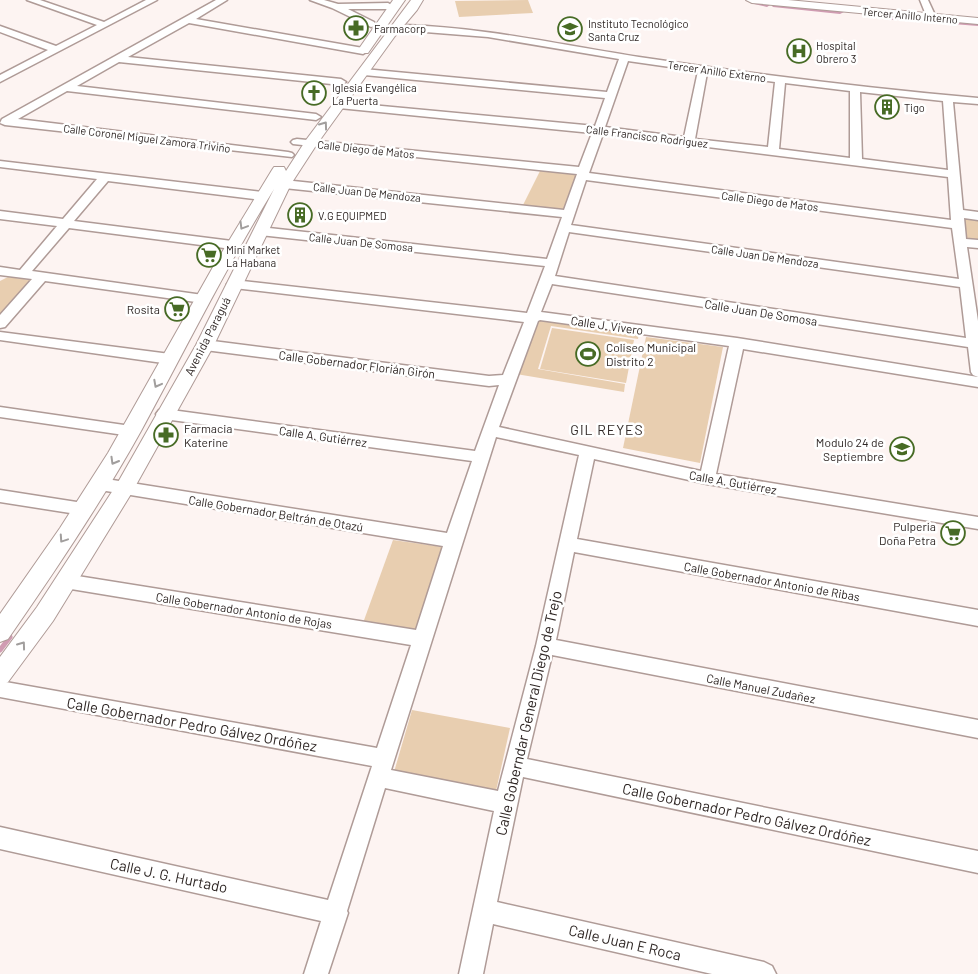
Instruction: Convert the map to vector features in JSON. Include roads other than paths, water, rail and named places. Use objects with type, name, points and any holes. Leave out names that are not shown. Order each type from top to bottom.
[{"type":"main road","name":"Tercer Anillo Interno","points":[[752,0],[863,12],[978,19]]},
{"type":"main road","name":"Tercer Anillo Interno","points":[[788,0],[834,2],[876,9],[929,13]]},
{"type":"main road","points":[[773,2],[876,9]]},
{"type":"main road","points":[[394,4],[415,4]]},
{"type":"main road","name":"Avenida Paraguá","points":[[0,675],[45,614],[124,489],[204,345],[316,117],[363,51],[375,25],[394,4]]},
{"type":"main road","name":"Avenida Paraguá","points":[[0,632],[7,610],[100,484],[131,431],[232,245],[288,155],[304,142],[339,105],[400,28],[420,21],[422,14],[415,4]]},
{"type":"main road","points":[[863,12],[872,10],[929,13],[978,19]]},
{"type":"main road","points":[[375,25],[400,28]]},
{"type":"street","points":[[31,0],[105,25]]},
{"type":"street","points":[[0,79],[150,0]]},
{"type":"street","points":[[3,123],[223,0]]},
{"type":"street","points":[[314,0],[335,6],[375,25]]},
{"type":"street","points":[[924,0],[929,13]]},
{"type":"street","points":[[335,6],[394,4]]},
{"type":"street","name":"Tercer Anillo Externo","points":[[428,18],[458,30]]},
{"type":"street","points":[[188,20],[363,51]]},
{"type":"street","name":"Tercer Anillo Externo","points":[[400,28],[458,30],[780,80],[855,90],[978,101]]},
{"type":"street","points":[[0,30],[57,50]]},
{"type":"street","points":[[316,974],[490,430],[625,57]]},
{"type":"street","points":[[118,59],[341,82]]},
{"type":"street","points":[[689,141],[703,69]]},
{"type":"street","points":[[364,72],[611,95]]},
{"type":"street","points":[[773,151],[780,80]]},
{"type":"street","points":[[66,88],[316,117]]},
{"type":"street","points":[[855,90],[856,161]]},
{"type":"street","points":[[948,99],[960,242],[978,372]]},
{"type":"street","name":"Calle Francisco Rodriguez","points":[[339,105],[599,130],[955,174]]},
{"type":"street","name":"Calle Coronel Miguel Zamora Triviño","points":[[3,123],[288,155]]},
{"type":"street","name":"Calle Diego de Matos","points":[[304,142],[583,173],[958,219],[978,216]]},
{"type":"street","points":[[0,164],[262,196]]},
{"type":"street","points":[[23,274],[105,177]]},
{"type":"street","name":"Calle Juan De Mendoza","points":[[284,184],[567,221],[966,284]]},
{"type":"street","points":[[0,215],[232,245]]},
{"type":"street","name":"Calle Juan De Somosa","points":[[260,231],[549,271],[975,344]]},
{"type":"street","points":[[960,242],[978,244]]},
{"type":"street","points":[[2,273],[23,274],[203,299]]},
{"type":"street","points":[[0,324],[41,277]]},
{"type":"street","name":"Calle J. Vivero","points":[[234,284],[531,318],[540,316],[737,343],[978,382]]},
{"type":"street","points":[[0,336],[170,359]]},
{"type":"street","points":[[708,478],[737,343]]},
{"type":"street","name":"Calle Gobernador Florián Girón","points":[[204,345],[489,381],[509,380]]},
{"type":"street","points":[[0,412],[131,431]]},
{"type":"street","name":"Calle A. Gutiérrez","points":[[164,414],[481,458]]},
{"type":"street","name":"Calle A. Gutiérrez","points":[[490,430],[587,453],[708,478],[978,523]]},
{"type":"street","name":"Calle Goberndar General Diego de Trejo","points":[[471,974],[506,803],[545,646],[587,453]]},
{"type":"street","name":"Calle Gobernador Beltrán de Otazú","points":[[100,484],[453,541]]},
{"type":"street","points":[[0,496],[83,509]]},
{"type":"street","name":"Calle Gobernador Antonio de Ribas","points":[[566,544],[978,618]]},
{"type":"street","name":"Calle Gobernador Antonio de Rojas","points":[[65,581],[423,639]]},
{"type":"street","name":"Calle Manuel Zudañez","points":[[545,646],[978,729]]},
{"type":"street","name":"Calle Gobernador Pedro Gálvez Ordóñez","points":[[0,689],[382,768],[506,803]]},
{"type":"street","name":"Calle Gobernador Pedro Gálvez Ordóñez","points":[[516,766],[978,862]]},
{"type":"street","name":"Calle J. G. Hurtado","points":[[0,838],[337,913]]},
{"type":"street","name":"Calle Juan E Roca","points":[[485,911],[764,974]]},
{"type":"waterway","points":[[756,3],[767,5]]},
{"type":"waterway","points":[[775,6],[840,12]]},
{"type":"waterway","points":[[870,15],[876,16]]},
{"type":"waterway","points":[[883,16],[897,18]]},
{"type":"waterway","points":[[905,18],[919,19]]},
{"type":"waterway","points":[[927,20],[978,24]]},
{"type":"waterway","points":[[0,650],[10,637]]},
{"type":"place","name":"Farmacorp","points":[[356,28]]},
{"type":"place","name":"Instituto Tecnológico Santa Cruz","points":[[570,29]]},
{"type":"place","name":"Hospital Obrero 3","points":[[799,51]]},
{"type":"place","name":"Iglesia Evangélica La Puerta","points":[[314,93]]},
{"type":"place","name":"Tigo","points":[[887,107]]},
{"type":"place","name":"V.G EQUIPMED","points":[[300,215]]},
{"type":"place","name":"Mini Market La Habana","points":[[209,255]]},
{"type":"place","name":"Rosita","points":[[177,309]]},
{"type":"place","name":"Coliseo Municipal Distrito 2","points":[[588,354]]},
{"type":"place","name":"Farmacia Katerine","points":[[166,435]]},
{"type":"place","name":"Modulo 24 de Septiembre","points":[[902,449]]},
{"type":"place","name":"Pulperia Doña Petra","points":[[953,533]]},
{"type":"district","name":"GIL REYES","points":[[607,429]]}]
